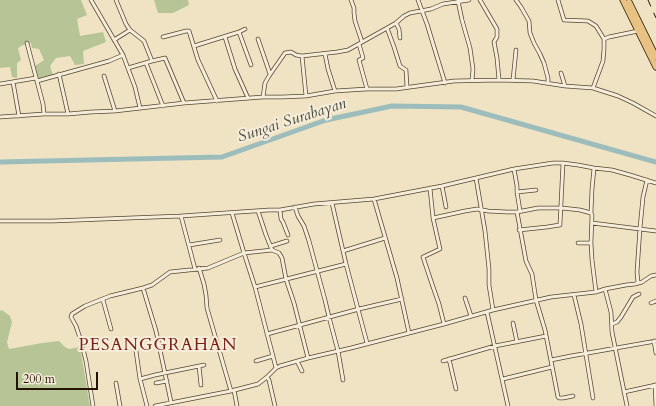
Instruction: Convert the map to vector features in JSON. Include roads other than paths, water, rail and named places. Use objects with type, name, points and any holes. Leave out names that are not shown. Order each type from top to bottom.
[{"type":"highway","points":[[623,0],[656,67]]},
{"type":"highway","points":[[628,0],[656,58]]},
{"type":"street","points":[[91,0],[123,55],[140,107]]},
{"type":"street","points":[[116,0],[126,24],[130,30],[144,42],[152,61]]},
{"type":"street","points":[[351,0],[361,42],[363,58],[359,60],[367,89]]},
{"type":"street","points":[[418,0],[445,83]]},
{"type":"street","points":[[263,97],[265,83],[285,53],[291,52],[302,56],[348,50],[396,23],[410,13],[431,9],[443,4],[458,3],[469,0]]},
{"type":"street","points":[[480,0],[497,29],[497,37],[494,42],[499,80]]},
{"type":"street","points":[[516,0],[522,7],[529,21],[530,33],[544,63],[548,83]]},
{"type":"street","points":[[558,0],[564,20],[588,21],[596,26],[604,39],[603,61],[593,88]]},
{"type":"street","points":[[458,3],[470,48],[473,68],[472,80]]},
{"type":"street","points":[[396,23],[399,29],[400,38]]},
{"type":"street","points":[[387,28],[400,67],[406,70],[407,87]]},
{"type":"street","points":[[194,46],[245,29]]},
{"type":"street","points":[[114,40],[130,30]]},
{"type":"street","points":[[604,39],[638,31]]},
{"type":"street","points":[[163,37],[189,32],[204,74],[217,101]]},
{"type":"street","points":[[239,32],[251,65]]},
{"type":"street","points":[[224,37],[235,69],[248,98]]},
{"type":"street","points":[[258,39],[270,74]]},
{"type":"street","points":[[27,43],[44,114]]},
{"type":"street","points":[[513,80],[516,50]]},
{"type":"street","points":[[325,54],[335,91]]},
{"type":"street","points":[[0,84],[37,80],[109,61],[123,55]]},
{"type":"street","points":[[302,56],[306,96]]},
{"type":"street","points":[[128,68],[165,58],[184,102]]},
{"type":"street","points":[[146,63],[162,104]]},
{"type":"street","points":[[561,73],[565,86]]},
{"type":"street","points":[[59,74],[67,113]]},
{"type":"street","points":[[104,76],[115,110]]},
{"type":"street","points":[[0,117],[91,112],[184,102],[306,96],[335,91],[396,89],[472,80],[533,81],[565,86],[593,88],[618,96],[656,116]]},
{"type":"street","points":[[13,82],[19,116]]},
{"type":"street","points":[[0,221],[53,221],[181,216],[280,210],[314,204],[374,199],[442,186],[514,169],[553,163],[612,170],[656,183]]},
{"type":"street","points":[[519,230],[560,225],[563,163]]},
{"type":"street","points":[[594,168],[591,212],[591,243],[596,292]]},
{"type":"street","points":[[514,169],[517,186],[519,230],[526,261],[532,274],[536,300],[546,336],[558,397],[563,398],[573,396]]},
{"type":"street","points":[[476,178],[482,210],[489,269],[489,285],[493,310]]},
{"type":"street","points":[[638,283],[637,272],[640,228],[643,198],[647,180]]},
{"type":"street","points":[[442,186],[446,207]]},
{"type":"street","points":[[430,188],[433,218],[440,249],[424,257],[444,324]]},
{"type":"street","points":[[517,192],[536,190]]},
{"type":"street","points":[[374,199],[398,278],[409,333]]},
{"type":"street","points":[[332,203],[367,344]]},
{"type":"street","points":[[295,208],[304,226],[325,300],[328,318],[338,351],[343,380]]},
{"type":"street","points":[[433,218],[477,209],[518,212],[538,208],[562,208],[591,212]]},
{"type":"street","points":[[280,210],[288,235]]},
{"type":"street","points":[[258,211],[272,248],[282,258],[308,358]]},
{"type":"street","points":[[232,213],[255,287],[276,368]]},
{"type":"street","points":[[181,216],[189,245],[205,290],[207,308],[237,406]]},
{"type":"street","points":[[592,224],[640,228],[656,231]]},
{"type":"street","points":[[343,251],[385,238]]},
{"type":"street","points":[[189,245],[220,240]]},
{"type":"street","points":[[93,406],[86,361],[81,341],[71,316],[77,310],[104,300],[110,296],[152,285],[170,272],[208,268],[244,254],[272,248],[286,241]]},
{"type":"street","points":[[578,243],[591,243]]},
{"type":"street","points":[[255,287],[317,273],[346,264]]},
{"type":"street","points":[[155,406],[233,392],[258,384],[268,379],[276,368],[308,358],[471,316],[487,314],[493,310],[551,297],[574,297],[638,283],[656,275]]},
{"type":"street","points":[[143,288],[154,324],[166,373],[171,402]]},
{"type":"street","points":[[605,289],[611,312],[612,332],[627,406]]},
{"type":"street","points":[[612,324],[617,322],[621,317],[633,296],[639,294]]},
{"type":"street","points":[[574,297],[581,324],[593,398]]},
{"type":"street","points":[[465,298],[471,316]]},
{"type":"street","points":[[267,334],[402,299]]},
{"type":"street","points":[[104,300],[111,329]]},
{"type":"street","points":[[651,303],[656,301]]},
{"type":"street","points":[[487,314],[508,406]]},
{"type":"street","points":[[513,323],[517,342]]},
{"type":"street","points":[[443,360],[495,346],[546,336]]},
{"type":"street","points":[[551,360],[655,341],[656,353]]},
{"type":"street","points":[[136,351],[140,379],[147,406]]},
{"type":"street","points":[[256,361],[273,356]]},
{"type":"street","points":[[448,359],[456,389]]},
{"type":"street","points":[[297,361],[302,371]]},
{"type":"street","points":[[140,379],[204,365]]},
{"type":"street","points":[[199,366],[201,385]]},
{"type":"street","points":[[503,379],[552,367]]},
{"type":"street","points":[[268,379],[275,406]]},
{"type":"street","points":[[156,383],[167,381]]},
{"type":"street","points":[[116,383],[120,406]]},
{"type":"street","points":[[624,392],[655,385],[656,406]]},
{"type":"waterway","name":"Sungai Surabayan","points":[[0,162],[222,157],[326,120],[392,106],[461,107],[656,162]]},
{"type":"railway","points":[[648,0],[656,18]]},
{"type":"district","name":"PESANGGRAHAN","points":[[158,346]]}]
